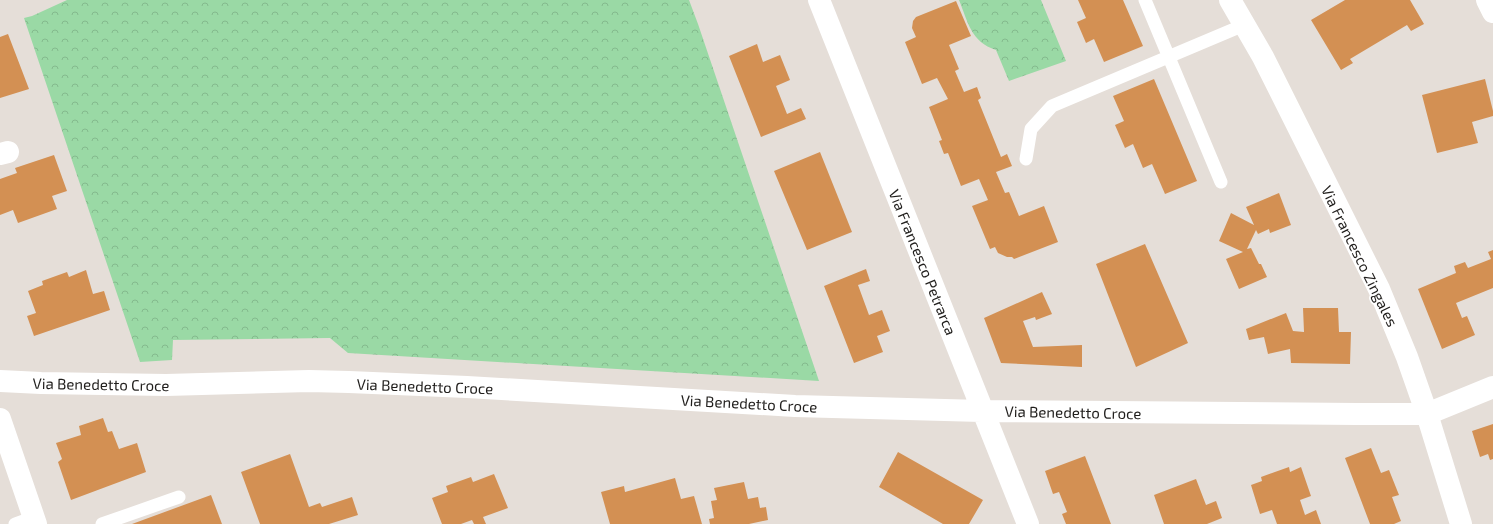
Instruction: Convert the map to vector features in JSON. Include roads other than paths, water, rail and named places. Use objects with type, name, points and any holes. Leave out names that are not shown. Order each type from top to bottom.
[{"type":"street","name":"Via Francesco Petrarca","points":[[819,0],[1028,524]]},
{"type":"street","name":"Via Francesco Zingales","points":[[1230,0],[1262,57],[1378,289],[1407,357],[1461,524]]},
{"type":"street","points":[[1487,0],[1493,12]]},
{"type":"street","name":"Via Benedetto Croce","points":[[0,381],[158,385],[309,381],[398,383],[795,406],[982,411],[1426,414],[1493,387]]},
{"type":"street","points":[[0,420],[28,522]]},
{"type":"lane","points":[[1145,0],[1221,182]]},
{"type":"lane","points":[[1026,159],[1031,129],[1052,106],[1244,25]]},
{"type":"lane","points":[[102,524],[180,497]]}]
